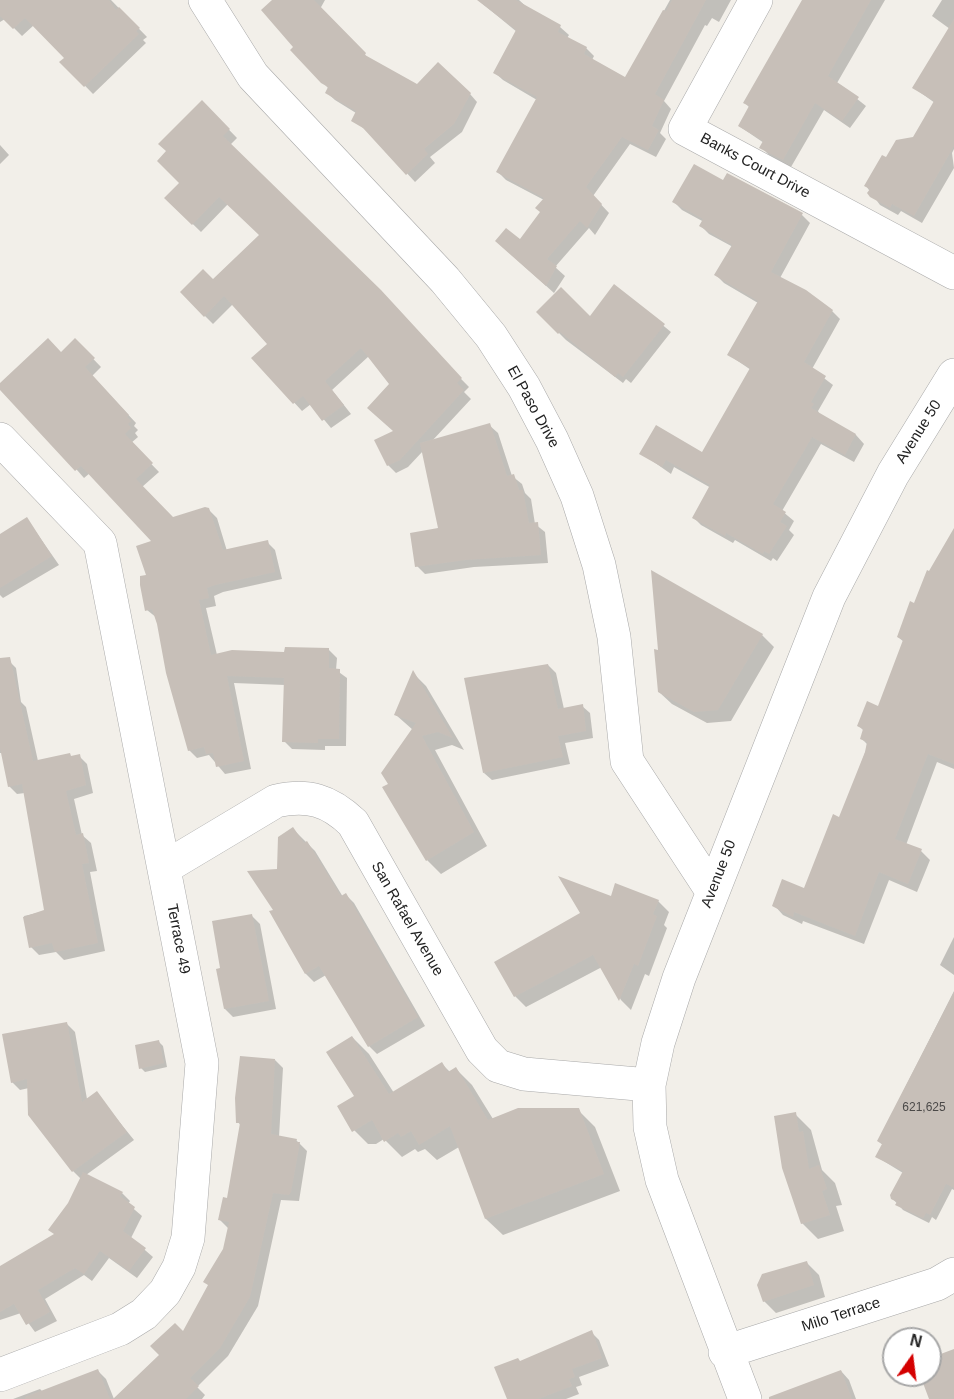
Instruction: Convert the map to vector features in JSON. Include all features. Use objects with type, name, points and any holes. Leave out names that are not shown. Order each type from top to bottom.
[{"type":"street","name":"El Paso Drive","points":[[205,0],[253,76],[445,280],[491,336],[524,387],[552,440],[573,487],[599,565],[614,637],[627,761],[712,891]]},
{"type":"street","name":"Banks Court Drive","points":[[756,0],[685,129],[954,273]]},
{"type":"street","name":"Avenue 50","points":[[744,1399],[662,1180],[650,1127],[649,1085],[658,1043],[679,978],[829,597],[893,474],[954,375]]},
{"type":"street","name":"Terrace 49","points":[[0,439],[100,543],[202,1062],[188,1238],[179,1267],[165,1292],[144,1314],[120,1329],[0,1375]]},
{"type":"street","name":"San Rafael Avenue","points":[[164,868],[276,801],[296,797],[318,799],[339,809],[352,823],[482,1050],[498,1066],[524,1074],[649,1085]]},
{"type":"street","name":"Milo Terrace","points":[[725,1352],[937,1284],[954,1274]]},
{"type":"building","points":[[0,0],[109,0],[116,10],[119,7],[140,28],[136,31],[139,34],[84,87],[59,62],[64,58],[25,18],[13,29],[0,16]]},
{"type":"building","points":[[272,0],[314,0],[366,53],[365,55],[417,84],[438,62],[471,93],[454,124],[424,149],[428,154],[406,175],[363,128],[351,121],[356,111],[325,93],[328,87],[321,83],[290,50],[293,47],[261,10]]},
{"type":"building","points":[[477,0],[516,0],[561,25],[558,32],[587,47],[584,54],[625,77],[663,10],[666,11],[672,0],[706,0],[655,94],[664,100],[652,126],[659,130],[648,150],[622,137],[586,187],[602,204],[587,228],[580,221],[547,259],[557,266],[546,286],[495,241],[506,228],[520,239],[540,212],[535,208],[544,198],[496,172],[537,97],[493,73],[516,30]]},
{"type":"building","points":[[802,0],[871,0],[828,76],[859,97],[842,121],[815,103],[783,160],[759,148],[763,141],[738,126],[749,106],[743,103]]},
{"type":"building","points":[[954,19],[954,146],[914,216],[892,204],[890,208],[870,197],[867,193],[870,189],[864,186],[882,155],[886,157],[896,140],[913,137],[934,101],[912,88]]},
{"type":"building","points":[[202,100],[230,129],[223,136],[381,290],[462,378],[457,383],[464,390],[400,460],[387,466],[374,440],[393,431],[367,408],[389,384],[361,348],[325,381],[344,405],[322,421],[303,396],[293,404],[251,358],[267,344],[224,296],[204,317],[180,292],[203,269],[213,279],[259,235],[219,197],[192,225],[164,198],[179,183],[157,161],[166,151],[158,144]]},
{"type":"building","points":[[694,164],[723,180],[727,173],[803,213],[771,272],[806,290],[833,310],[804,362],[826,376],[811,402],[814,404],[811,408],[856,434],[845,455],[812,437],[773,504],[786,512],[780,522],[787,526],[769,554],[764,551],[763,554],[726,533],[725,536],[692,518],[710,485],[666,460],[662,467],[639,454],[656,425],[702,452],[750,368],[727,355],[758,301],[714,275],[732,245],[699,226],[703,219],[672,202]]},
{"type":"building","points":[[614,284],[665,324],[623,377],[618,373],[615,377],[560,332],[558,334],[536,312],[561,287],[590,316]]},
{"type":"building","points":[[48,338],[61,352],[75,338],[95,358],[85,367],[129,415],[127,417],[131,421],[128,424],[131,428],[125,434],[153,463],[136,479],[173,517],[205,507],[209,508],[223,550],[268,540],[275,572],[215,585],[207,588],[209,598],[199,600],[211,655],[232,650],[284,652],[285,647],[329,648],[329,668],[340,669],[339,739],[318,739],[318,743],[282,742],[284,678],[227,676],[244,761],[216,767],[213,753],[206,754],[204,747],[188,751],[166,673],[157,624],[152,609],[145,611],[140,585],[140,576],[146,575],[136,546],[151,541],[81,466],[75,471],[0,390],[0,383]]},
{"type":"building","points":[[490,423],[507,476],[514,474],[519,490],[523,490],[529,523],[538,522],[541,555],[465,560],[415,567],[410,533],[438,528],[420,443]]},
{"type":"building","points":[[27,517],[52,556],[0,588],[0,534]]},
{"type":"building","points":[[954,528],[954,764],[928,754],[895,839],[922,849],[908,884],[879,872],[855,936],[794,912],[793,917],[772,906],[782,879],[804,888],[833,814],[839,817],[867,742],[860,739],[863,729],[857,726],[867,701],[878,706],[903,640],[897,637],[910,601],[914,603],[927,570],[929,571]]},
{"type":"building","points":[[651,570],[763,634],[718,710],[694,712],[658,692],[654,649],[658,650]]},
{"type":"building","points":[[10,657],[33,761],[70,753],[71,756],[80,754],[86,785],[66,791],[76,835],[83,833],[89,863],[82,864],[98,943],[55,952],[52,943],[29,948],[23,917],[44,910],[22,784],[8,787],[0,748],[0,658]]},
{"type":"building","points":[[548,664],[558,709],[583,704],[586,731],[558,736],[563,757],[483,773],[464,678]]},
{"type":"building","points":[[413,670],[453,738],[438,732],[422,736],[474,832],[426,861],[382,787],[388,784],[381,773],[416,723],[394,715]]},
{"type":"building","points":[[293,827],[304,843],[307,841],[341,896],[346,893],[418,1017],[368,1047],[319,966],[305,974],[269,911],[273,910],[247,871],[277,869],[278,837]]},
{"type":"building","points":[[558,876],[611,896],[615,883],[659,900],[653,914],[657,916],[638,966],[634,964],[619,1001],[593,955],[514,997],[494,962],[580,913]]},
{"type":"building","points":[[252,914],[269,1001],[224,1009],[216,969],[220,968],[212,921]]},
{"type":"building","points":[[954,992],[954,1188],[946,1184],[930,1215],[926,1213],[923,1218],[895,1205],[897,1202],[891,1199],[890,1195],[903,1171],[875,1157],[882,1144],[877,1141]]},
{"type":"building","points":[[67,1022],[82,1102],[97,1091],[127,1132],[72,1172],[28,1115],[27,1079],[11,1083],[2,1034]]},
{"type":"building","points":[[352,1036],[389,1094],[442,1062],[448,1072],[456,1067],[488,1120],[518,1108],[579,1108],[604,1174],[485,1219],[450,1126],[419,1145],[411,1131],[401,1137],[398,1133],[384,1142],[372,1120],[352,1132],[337,1106],[354,1096],[326,1052]]},
{"type":"building","points":[[159,1040],[164,1063],[139,1069],[135,1045]]},
{"type":"building","points":[[240,1056],[275,1059],[271,1134],[297,1139],[296,1142],[300,1142],[291,1192],[289,1195],[273,1193],[250,1297],[220,1348],[190,1378],[199,1386],[186,1399],[113,1399],[159,1355],[150,1346],[175,1323],[183,1331],[208,1285],[203,1282],[223,1249],[229,1222],[218,1220],[223,1197],[227,1198],[240,1123],[236,1123],[235,1098]]},
{"type":"building","points":[[796,1112],[799,1132],[803,1131],[809,1169],[819,1165],[827,1189],[822,1191],[830,1215],[801,1224],[782,1168],[774,1116]]},
{"type":"building","points":[[83,1172],[123,1192],[120,1196],[135,1207],[123,1231],[146,1248],[129,1271],[100,1251],[84,1274],[75,1268],[38,1290],[50,1312],[26,1325],[14,1304],[0,1312],[0,1266],[54,1234],[48,1230],[68,1203]]},
{"type":"building","points":[[807,1261],[814,1285],[763,1302],[757,1285],[762,1274]]},
{"type":"building","points":[[592,1330],[602,1358],[572,1369],[575,1377],[569,1379],[572,1386],[538,1399],[507,1399],[494,1367],[518,1358],[520,1361]]},
{"type":"building","points":[[954,1349],[954,1399],[929,1399],[924,1387],[942,1387],[942,1354]]},
{"type":"building","points":[[98,1369],[110,1399],[25,1399],[25,1397]]},
{"type":"building","points":[[841,1370],[852,1399],[769,1399],[769,1397]]}]
